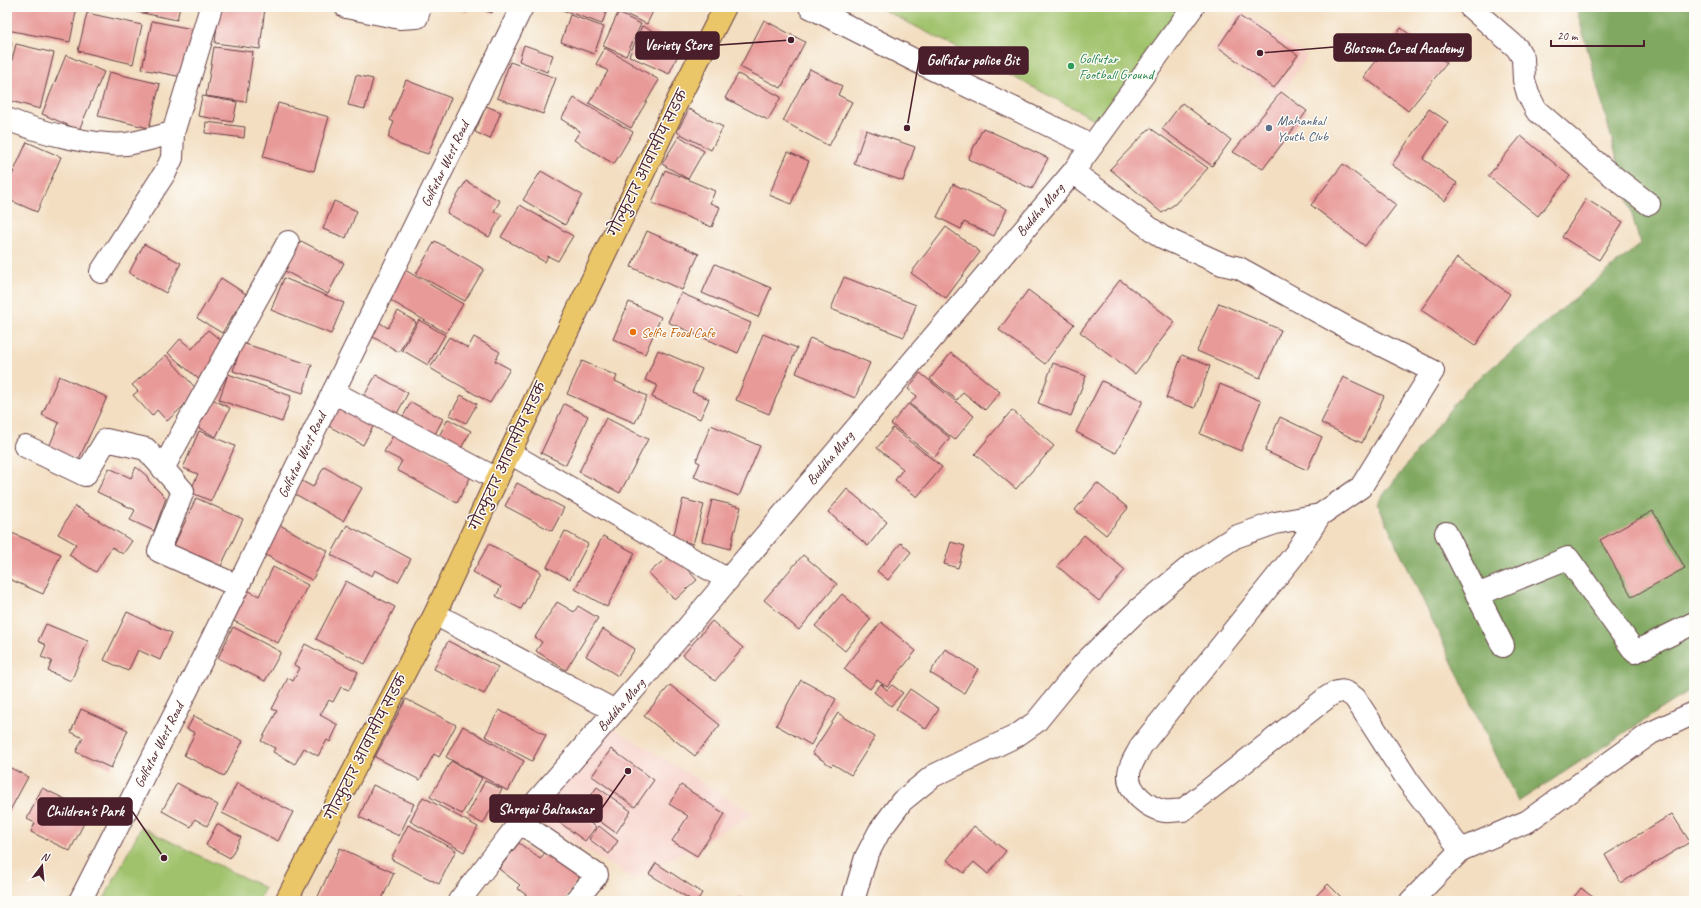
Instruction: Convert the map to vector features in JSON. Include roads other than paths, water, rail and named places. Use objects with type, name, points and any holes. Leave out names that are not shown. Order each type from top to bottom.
[{"type":"main road","name":"गोल्फुटार आवासीय सडक","points":[[286,901],[435,614],[497,479],[682,90],[725,7]]},
{"type":"street","points":[[101,272],[166,171],[172,158],[174,133],[211,7]]},
{"type":"street","points":[[346,7],[400,18],[417,16],[420,7]]},
{"type":"street","name":"Golfutar West Road","points":[[80,901],[238,586],[522,7]]},
{"type":"street","points":[[810,7],[1092,146]]},
{"type":"street","name":"Buddha Marg","points":[[459,901],[520,822],[728,580],[1073,172],[1193,7]]},
{"type":"street","points":[[1470,7],[1517,48],[1523,58],[1524,80],[1528,94],[1536,110],[1605,170],[1649,204]]},
{"type":"street","points":[[7,119],[27,128],[97,143],[126,144],[174,133]]},
{"type":"street","points":[[1073,172],[1162,237],[1222,264],[1239,268],[1351,330],[1433,371],[1361,487],[1320,515],[1295,554],[1141,746],[1131,767],[1129,775],[1130,786],[1146,804],[1164,811],[1183,810],[1329,696],[1337,692],[1347,692],[1355,698],[1409,782],[1461,850]]},
{"type":"street","points":[[163,468],[194,409],[253,308],[288,242]]},
{"type":"street","points":[[333,392],[497,479]]},
{"type":"street","points":[[25,446],[85,475],[106,440],[146,449],[183,491],[159,551],[238,586]]},
{"type":"street","points":[[510,453],[728,580]]},
{"type":"street","points":[[853,901],[866,857],[879,832],[902,801],[933,776],[1016,736],[1036,722],[1085,662],[1139,609],[1192,565],[1235,537],[1275,523],[1320,515]]},
{"type":"street","points":[[1446,533],[1503,646]]},
{"type":"street","points":[[1477,595],[1568,558],[1635,652],[1694,623]]},
{"type":"street","points":[[435,614],[615,711]]},
{"type":"street","points":[[1411,901],[1461,850],[1528,821],[1651,733],[1694,713]]},
{"type":"street","points":[[520,822],[597,875],[575,901]]},
{"type":"place","name":"Veriety Store","points":[[791,40]]},
{"type":"place","name":"Blossom Co-ed Academy","points":[[1260,53]]},
{"type":"place","name":"Golfutar Football Ground","points":[[1071,66]]},
{"type":"place","name":"Golfutar police Bit","points":[[907,128]]},
{"type":"place","name":"Mahankal Youth Club","points":[[1269,128]]},
{"type":"place","name":"Selfie Food Cafe","points":[[633,332]]},
{"type":"place","name":"Shreyai Balsansar","points":[[628,771]]},
{"type":"place","name":"Children's Park","points":[[164,858]]}]
